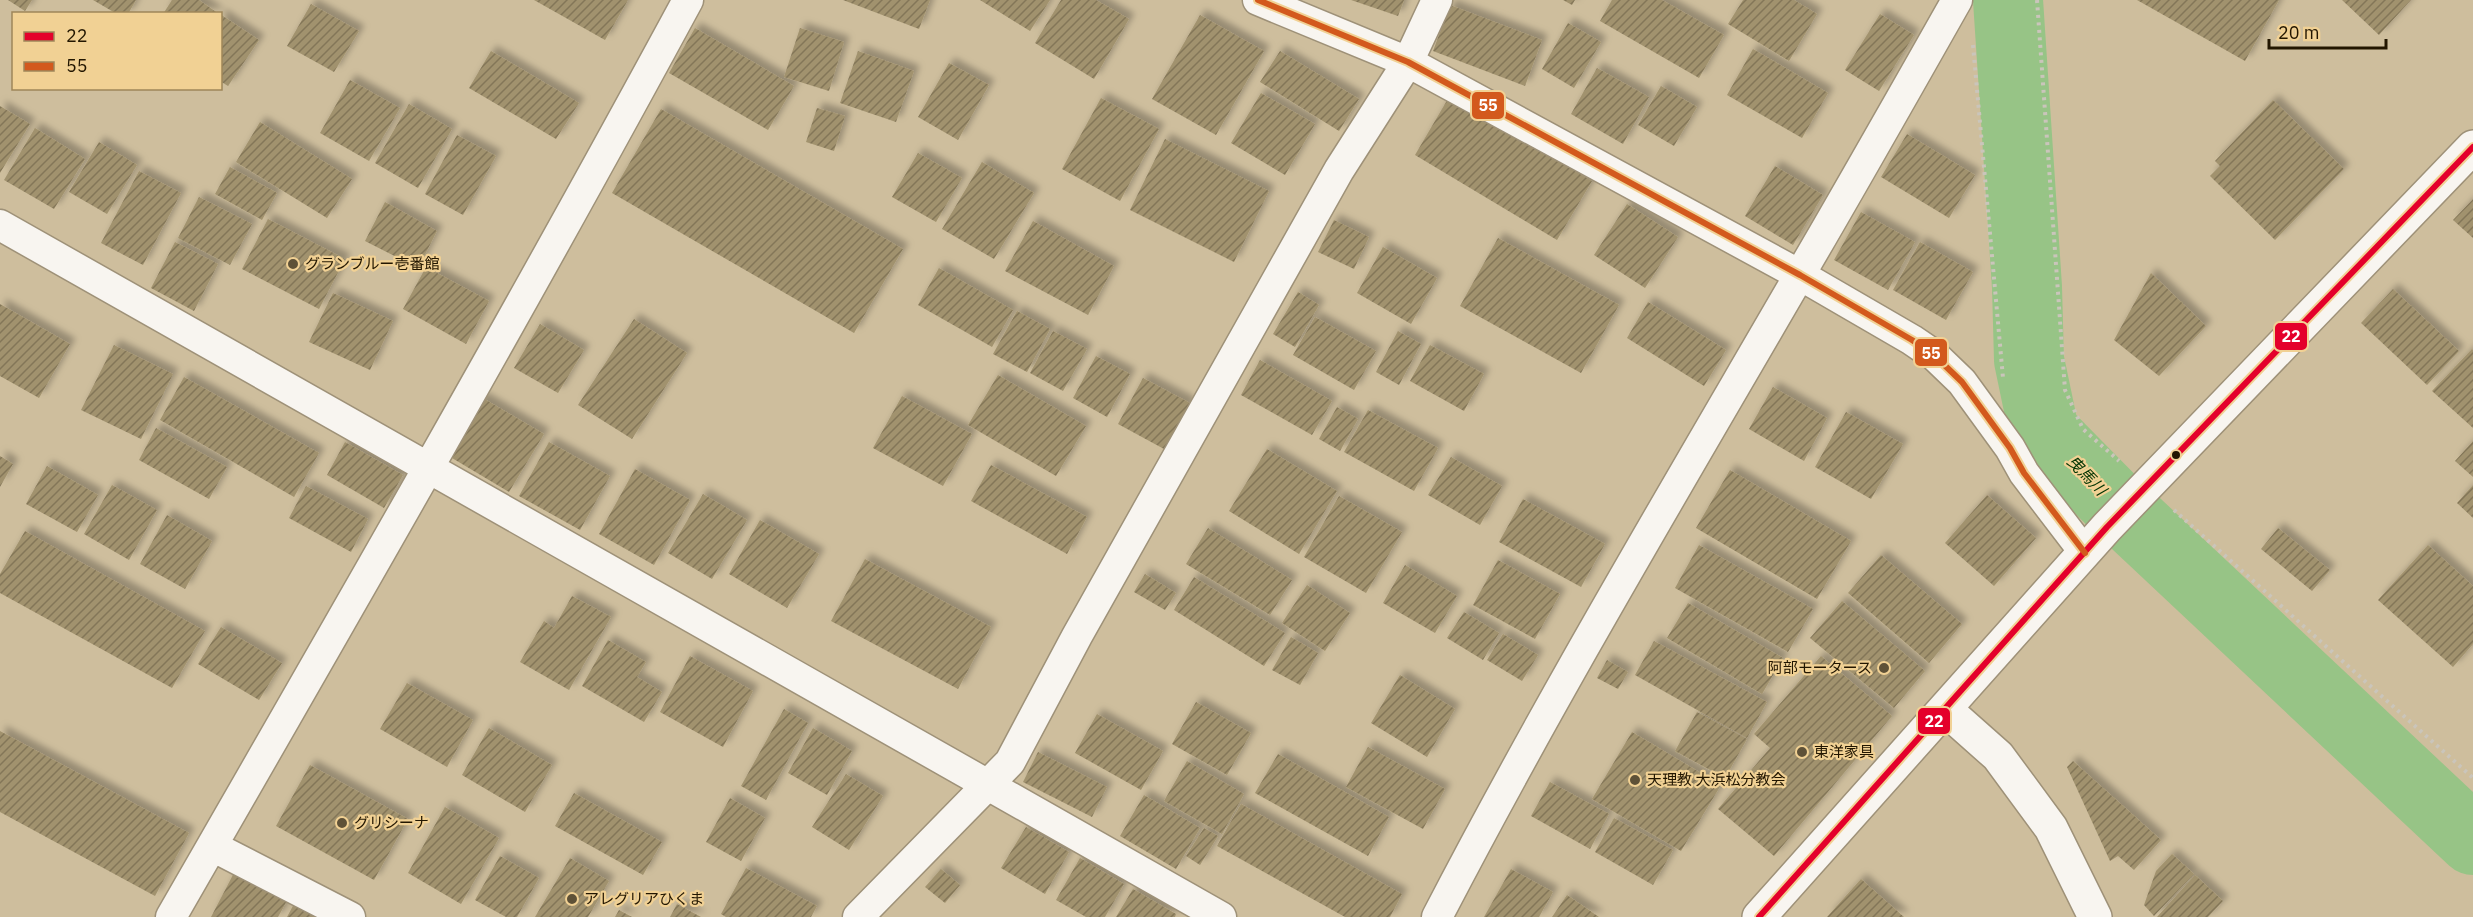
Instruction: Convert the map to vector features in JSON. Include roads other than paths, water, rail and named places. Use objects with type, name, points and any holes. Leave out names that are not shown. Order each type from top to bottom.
[{"type":"street","points":[[171,917],[558,241],[688,0]]},
{"type":"street","points":[[1258,0],[1408,62],[1800,275],[1911,340],[1948,366],[1967,389],[2010,448],[2024,473],[2085,553]]},
{"type":"street","points":[[858,917],[1010,762],[1077,636],[1339,170],[1408,62],[1437,0]]},
{"type":"street","points":[[1437,917],[1478,838],[1634,557],[1800,275],[1957,0]]},
{"type":"street","points":[[1759,917],[2107,527],[2473,147]]},
{"type":"street","points":[[0,225],[1221,917]]},
{"type":"street","points":[[1945,709],[1998,756],[2051,828],[2095,917]]},
{"type":"street","points":[[212,846],[350,917]]},
{"type":"waterway","name":"曳馬川","points":[[2008,0],[2027,287],[2029,360],[2044,432],[2112,501],[2473,840]]},
{"type":"place","name":"グランブルー壱番館","points":[[293,264]]},
{"type":"place","name":"阿部モータース","points":[[1884,668]]},
{"type":"place","name":"東洋家具","points":[[1802,752]]},
{"type":"place","name":"天理教 大浜松分教会","points":[[1635,780]]},
{"type":"place","name":"グリシーナ","points":[[342,823]]},
{"type":"place","name":"アレグリアひくま","points":[[572,899]]}]
